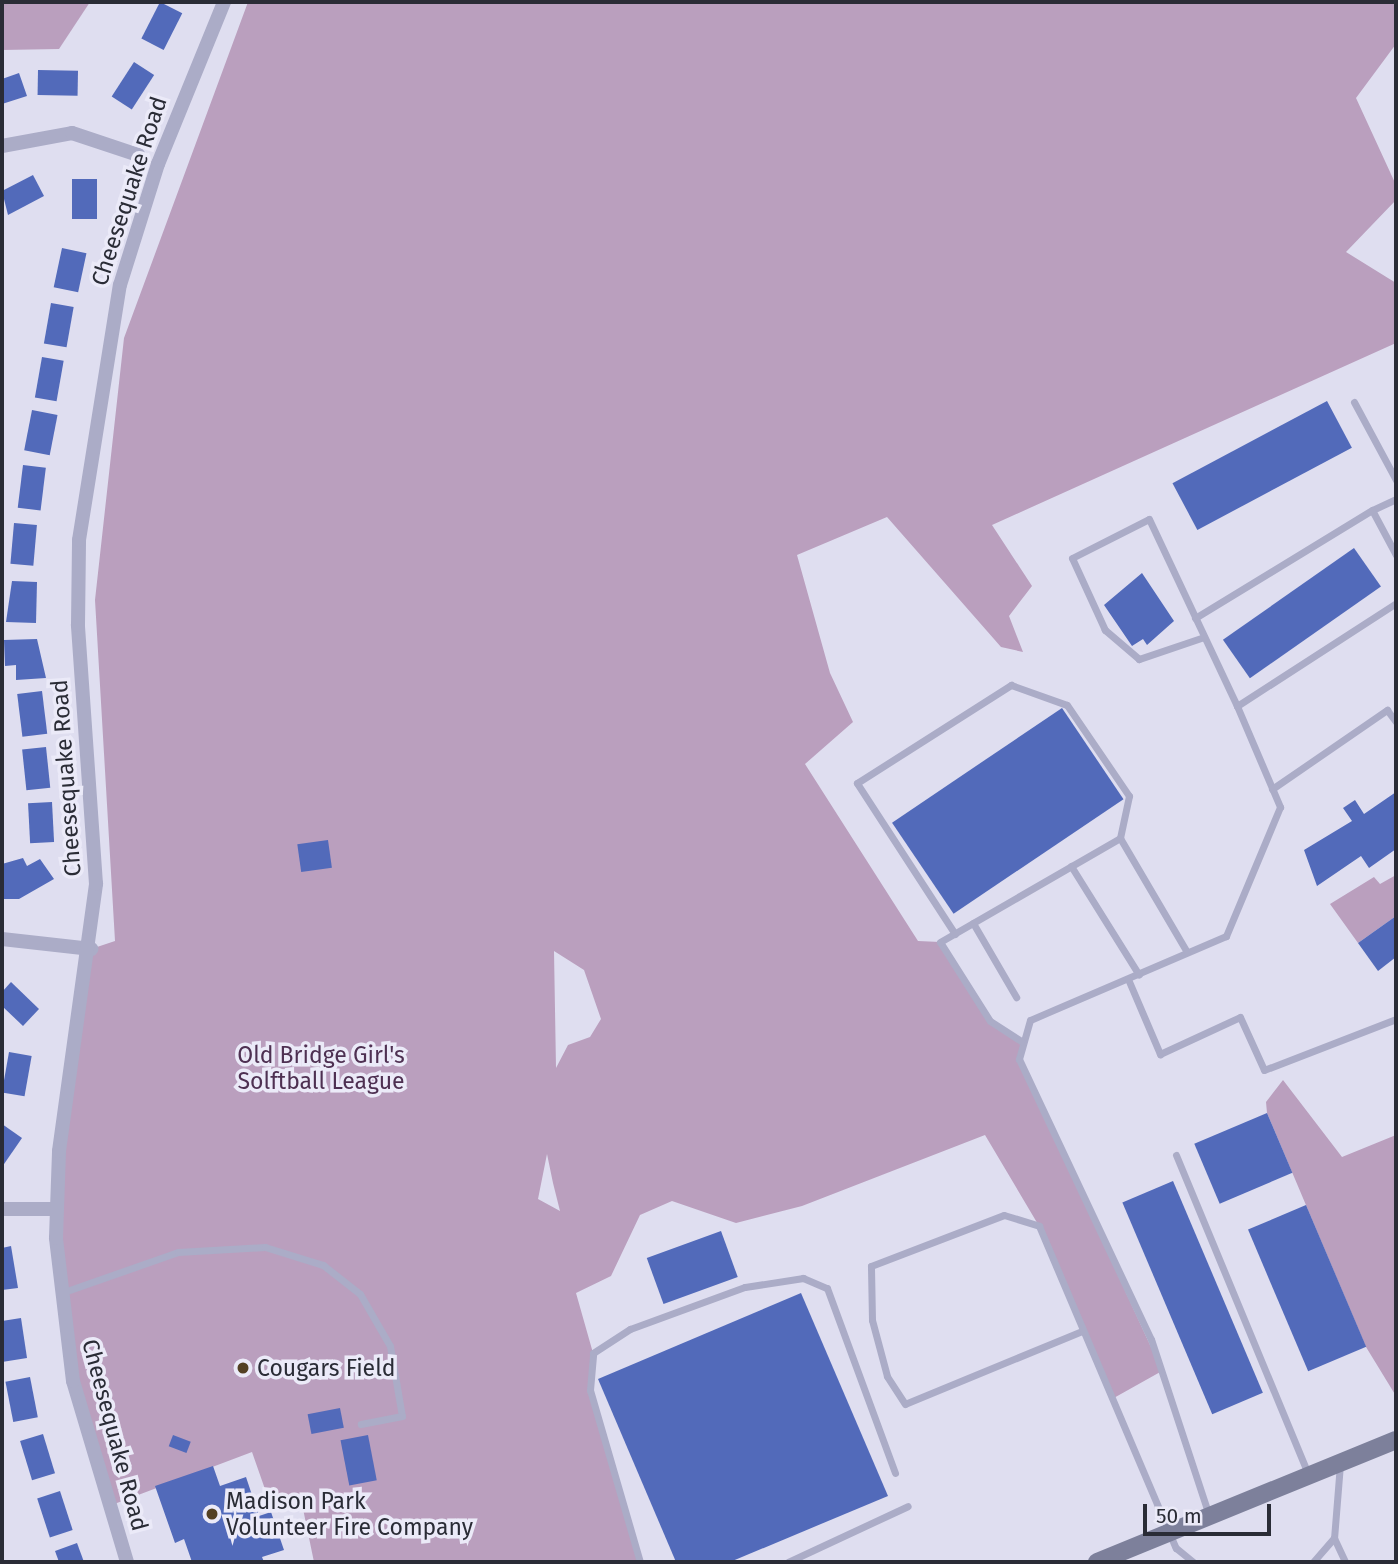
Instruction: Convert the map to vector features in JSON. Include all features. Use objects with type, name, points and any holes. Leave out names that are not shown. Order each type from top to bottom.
[{"type":"street","name":"Cheesequake Road","points":[[127,1562],[78,1404],[60,1293],[56,1209],[59,1151],[91,949],[96,884],[78,625],[82,510],[120,285],[158,164],[224,2]]},
{"type":"street","points":[[2,146],[72,133],[138,155],[143,163]]},
{"type":"street","points":[[2,939],[91,949]]},
{"type":"street","points":[[2,1209],[56,1209]]},
{"type":"street","points":[[1097,1562],[1308,1472],[1396,1440]]},
{"type":"lane","points":[[1354,402],[1396,480]]},
{"type":"lane","points":[[1195,618],[1372,510],[1396,499]]},
{"type":"lane","points":[[1372,510],[1396,555]]},
{"type":"lane","points":[[1204,637],[1139,659],[1105,630],[1072,558],[1149,519],[1237,706],[1280,807],[1226,936],[1187,951],[1139,975],[1057,1004],[1030,1020],[1021,1041],[1024,1071],[1151,1339],[1209,1516]]},
{"type":"lane","points":[[1237,706],[1396,603]]},
{"type":"lane","points":[[955,934],[857,783],[1011,685],[1067,705],[1129,796],[1120,838],[1187,951]]},
{"type":"lane","points":[[1272,789],[1387,710],[1396,722]]},
{"type":"lane","points":[[1021,1041],[989,1021],[940,942],[1120,838]]},
{"type":"lane","points":[[1071,866],[1139,975]]},
{"type":"lane","points":[[973,923],[1016,997]]},
{"type":"lane","points":[[1128,979],[1160,1054],[1240,1017],[1265,1070],[1396,1019]]},
{"type":"lane","points":[[1177,1155],[1308,1472]]},
{"type":"lane","points":[[1082,1331],[905,1404],[887,1376],[872,1320],[871,1266],[1004,1215],[1039,1226],[1177,1548],[1193,1562]]},
{"type":"lane","points":[[60,1293],[178,1252],[265,1247],[323,1265],[360,1294],[390,1346],[402,1416],[360,1424]]},
{"type":"lane","points":[[640,1562],[590,1390],[593,1353],[630,1329],[745,1287],[803,1278],[827,1288],[895,1473]]},
{"type":"lane","points":[[1340,1460],[1334,1538],[1345,1562]]},
{"type":"lane","points":[[788,1562],[908,1506]]},
{"type":"lane","points":[[1313,1562],[1334,1538]]},
{"type":"green space","points":[[2,2],[90,2],[59,49],[2,50]]},
{"type":"green space","name":"Old Bridge Girl's Solftball League","points":[[248,2],[1396,2],[1396,44],[1356,98],[1396,185],[1396,200],[1346,252],[1396,283],[1396,343],[992,525],[1032,586],[1009,616],[1023,652],[1001,647],[887,517],[797,555],[830,673],[853,722],[805,764],[918,941],[940,942],[989,1021],[1021,1041],[1019,1060],[1162,1371],[1112,1399],[1039,1226],[985,1135],[802,1206],[736,1223],[672,1201],[640,1215],[611,1276],[576,1293],[593,1353],[590,1390],[640,1562],[314,1562],[302,1504],[273,1512],[252,1452],[109,1506],[78,1404],[56,1209],[91,949],[115,941],[95,600],[124,338]],"holes":[[[554,951],[584,970],[601,1019],[590,1037],[568,1045],[556,1068]],[[547,1154],[553,1183],[560,1211],[538,1199]]]},
{"type":"green space","points":[[1396,875],[1396,916],[1358,943],[1330,904],[1374,877],[1380,884]]},
{"type":"green space","points":[[1283,1080],[1342,1157],[1396,1135],[1396,1396],[1366,1347],[1267,1113],[1266,1102]]},
{"type":"building","points":[[160,2],[182,13],[164,50],[141,39]]},
{"type":"building","points":[[134,62],[154,75],[132,109],[112,96]]},
{"type":"building","points":[[38,70],[78,71],[78,96],[38,95]]},
{"type":"building","points":[[19,73],[27,96],[2,104],[2,79]]},
{"type":"building","points":[[33,175],[44,196],[8,215],[2,191]]},
{"type":"building","points":[[72,179],[97,179],[97,219],[72,219]]},
{"type":"building","points":[[62,248],[86,253],[78,292],[54,287]]},
{"type":"building","points":[[51,303],[74,307],[67,347],[44,343]]},
{"type":"building","points":[[42,357],[64,361],[57,401],[35,397]]},
{"type":"building","points":[[1327,401],[1352,448],[1197,530],[1172,483]]},
{"type":"building","points":[[32,410],[58,415],[50,455],[24,450]]},
{"type":"building","points":[[23,465],[46,468],[41,510],[18,508]]},
{"type":"building","points":[[14,523],[37,525],[33,566],[10,564]]},
{"type":"building","points":[[1354,548],[1381,587],[1250,678],[1223,640]]},
{"type":"building","points":[[1142,573],[1174,621],[1147,645],[1143,639],[1132,646],[1104,605]]},
{"type":"building","points":[[12,581],[37,582],[36,623],[6,622]]},
{"type":"building","points":[[37,639],[46,678],[16,680],[16,665],[5,666],[4,640]]},
{"type":"building","points":[[42,691],[47,734],[22,737],[17,694]]},
{"type":"building","points":[[1062,708],[1124,799],[954,914],[892,823]]},
{"type":"building","points":[[46,747],[50,788],[26,790],[22,750]]},
{"type":"building","points":[[1396,792],[1396,849],[1369,868],[1361,856],[1317,886],[1304,850],[1352,821],[1343,808],[1355,800],[1364,814]]},
{"type":"building","points":[[52,802],[54,842],[30,843],[28,803]]},
{"type":"building","points":[[328,840],[332,868],[301,872],[297,844]]},
{"type":"building","points":[[23,858],[27,866],[40,859],[54,879],[19,899],[2,899],[2,864]]},
{"type":"building","points":[[1396,916],[1396,957],[1378,971],[1358,943]]},
{"type":"building","points":[[11,982],[39,1009],[23,1026],[2,1006],[2,992]]},
{"type":"building","points":[[9,1052],[32,1056],[25,1096],[2,1092]]},
{"type":"building","points":[[1267,1113],[1292,1173],[1220,1204],[1194,1144]]},
{"type":"building","points":[[2,1124],[22,1138],[2,1167]]},
{"type":"building","points":[[1173,1181],[1263,1393],[1212,1414],[1122,1202]]},
{"type":"building","points":[[1306,1205],[1366,1347],[1308,1371],[1248,1230]]},
{"type":"building","points":[[721,1231],[738,1277],[664,1304],[647,1258]]},
{"type":"building","points":[[11,1246],[18,1288],[2,1290],[2,1248]]},
{"type":"building","points":[[801,1293],[888,1496],[730,1562],[676,1562],[598,1379]]},
{"type":"building","points":[[21,1318],[27,1358],[2,1362],[2,1321]]},
{"type":"building","points":[[30,1377],[38,1417],[13,1422],[5,1382]]},
{"type":"building","points":[[340,1408],[344,1428],[311,1434],[308,1414]]},
{"type":"building","points":[[43,1434],[55,1473],[32,1480],[20,1441]]},
{"type":"building","points":[[173,1435],[191,1442],[186,1453],[169,1446]]},
{"type":"building","points":[[368,1435],[377,1480],[349,1485],[341,1440]]},
{"type":"building","name":"Madison Park Volunteer Fire Company","points":[[213,1466],[220,1486],[246,1477],[259,1516],[271,1512],[284,1550],[262,1557],[264,1562],[192,1562],[184,1539],[175,1543],[155,1486]]},
{"type":"building","points":[[60,1491],[73,1530],[50,1537],[37,1498]]},
{"type":"building","points":[[77,1543],[84,1562],[59,1562],[55,1551]]},
{"type":"place","name":"Cougars Field","points":[[243,1368]]},
{"type":"place","name":"Madison Park Volunteer Fire Company","points":[[212,1514]]}]
